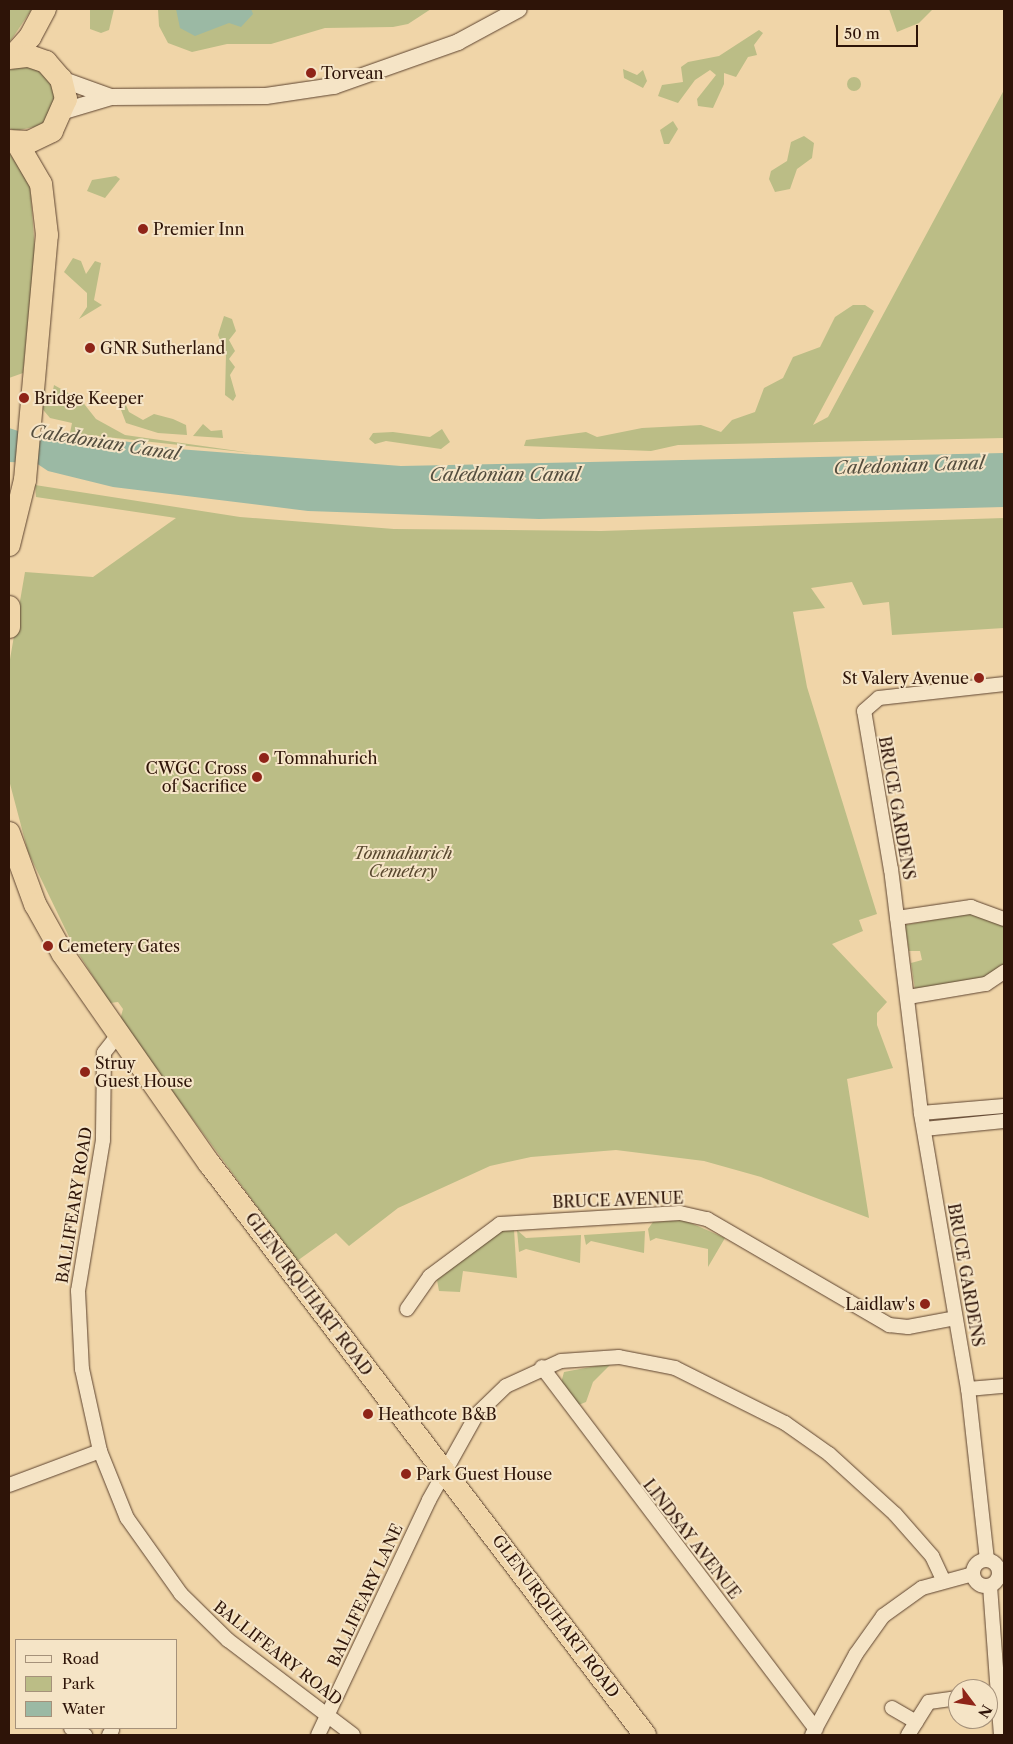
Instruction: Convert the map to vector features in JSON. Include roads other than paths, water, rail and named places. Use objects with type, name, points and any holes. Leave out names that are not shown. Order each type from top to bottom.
[{"type":"highway","points":[[10,57],[30,37],[46,9]]},
{"type":"highway","points":[[46,9],[46,62]]},
{"type":"highway","points":[[9,545],[16,495],[27,465],[45,278],[42,184],[52,131],[64,111],[61,79],[46,62],[29,56],[10,57]]},
{"type":"highway","points":[[42,184],[13,142],[42,138],[52,131]]},
{"type":"highway","points":[[9,607],[9,627]]},
{"type":"highway","name":"GLENURQUHART ROAD","points":[[9,834],[15,870],[63,954],[121,1031],[209,1163],[645,1735]]},
{"type":"street","points":[[64,111],[111,97],[266,96],[334,86],[458,42],[519,9]]},
{"type":"street","points":[[61,79],[111,97]]},
{"type":"street","name":"BRUCE GARDENS","points":[[987,1560],[968,1389],[921,1113],[897,918],[864,720],[868,705],[879,698],[944,688],[1004,684]]},
{"type":"street","points":[[897,918],[970,908],[1004,919]]},
{"type":"street","points":[[908,996],[986,984],[1004,972]]},
{"type":"street","name":"BALLIFEARY ROAD","points":[[121,1031],[104,1053],[102,1140],[78,1291],[82,1369],[100,1451],[127,1518],[181,1594],[228,1640],[352,1735]]},
{"type":"street","points":[[921,1113],[1004,1106]]},
{"type":"street","points":[[924,1129],[1004,1121]]},
{"type":"street","name":"BRUCE AVENUE","points":[[407,1310],[430,1276],[500,1224],[680,1213],[707,1219],[889,1325],[908,1327],[955,1318]]},
{"type":"street","name":"BALLIFEARY LANE","points":[[318,1735],[444,1470],[494,1394],[542,1367],[596,1356],[636,1359],[675,1368],[735,1394],[786,1423],[856,1477],[918,1539],[944,1580]]},
{"type":"street","name":"LINDSAY AVENUE","points":[[542,1367],[814,1732]]},
{"type":"street","points":[[968,1389],[1004,1386]]},
{"type":"street","points":[[9,1485],[100,1451]]},
{"type":"street","points":[[990,1586],[979,1584],[974,1574],[976,1566],[987,1560],[1002,1573],[990,1586],[993,1679]]},
{"type":"street","points":[[814,1732],[856,1654],[883,1616],[902,1599],[944,1580],[974,1574]]},
{"type":"street","points":[[908,1735],[929,1702],[948,1699]]},
{"type":"street","points":[[892,1708],[916,1722]]},
{"type":"street","points":[[998,1720],[1001,1735]]},
{"type":"street","points":[[73,1729],[85,1735]]},
{"type":"water","points":[[176,9],[251,9],[253,14],[241,27],[229,23],[195,36],[180,28]]},
{"type":"water","name":"Caledonian Canal","points":[[9,428],[49,441],[73,441],[74,434],[178,449],[401,466],[1004,453],[1004,507],[539,519],[308,511],[113,487],[48,471],[36,463],[9,462]]},
{"type":"place","name":"Torvean","points":[[311,73]]},
{"type":"place","name":"Premier Inn","points":[[143,229]]},
{"type":"place","name":"GNR Sutherland","points":[[90,348]]},
{"type":"place","name":"Bridge Keeper","points":[[24,398]]},
{"type":"place","name":"St Valery Avenue","points":[[979,678]]},
{"type":"place","name":"Tomnahurich","points":[[264,758]]},
{"type":"place","name":"CWGC Cross of Sacrifice","points":[[257,777]]},
{"type":"place","name":"Cemetery Gates","points":[[48,946]]},
{"type":"place","name":"Struy Guest House","points":[[85,1072]]},
{"type":"place","name":"Laidlaw's","points":[[925,1304]]},
{"type":"place","name":"Heathcote B&B","points":[[368,1414]]},
{"type":"place","name":"Park Guest House","points":[[406,1474]]},
{"type":"park label","name":"Tomnahurich Cemetery","points":[[403,862]]}]
